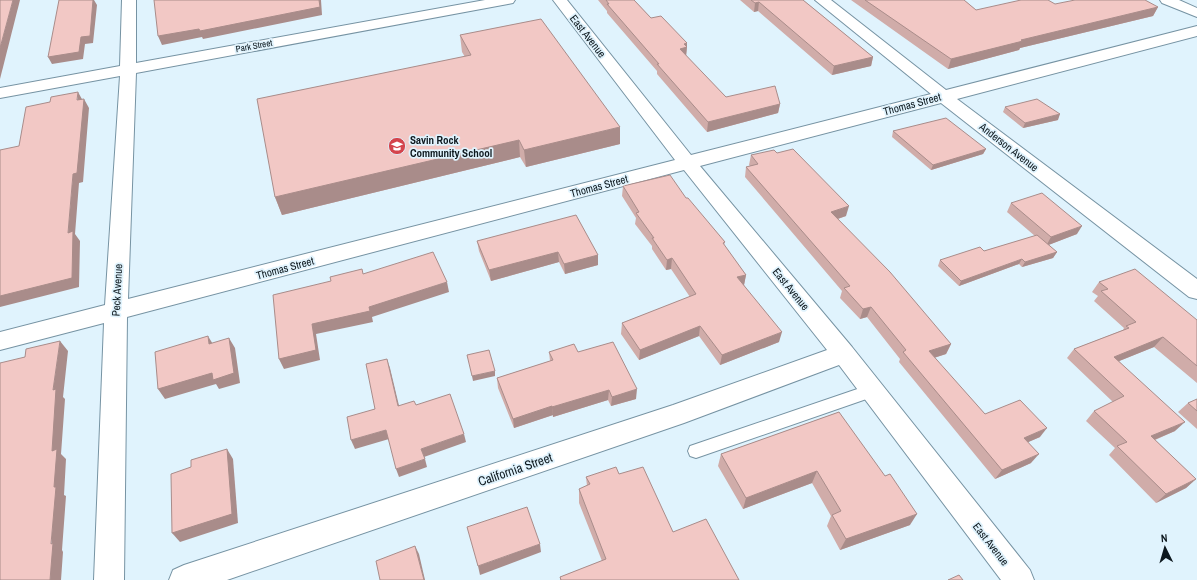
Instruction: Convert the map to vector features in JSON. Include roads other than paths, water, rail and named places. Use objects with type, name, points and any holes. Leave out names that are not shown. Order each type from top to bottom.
[{"type":"street","name":"Peck Avenue","points":[[109,580],[116,312],[128,68],[129,0]]},
{"type":"street","name":"Park Street","points":[[0,93],[128,68],[508,0]]},
{"type":"street","name":"East Avenue","points":[[560,0],[688,163],[844,354],[1019,580]]},
{"type":"street","name":"Anderson Avenue","points":[[822,0],[943,96],[1197,292]]},
{"type":"street","points":[[1167,0],[1197,13]]},
{"type":"street","name":"Thomas Street","points":[[0,341],[1197,31]]},
{"type":"street","name":"California Street","points":[[184,580],[668,418],[844,354]]},
{"type":"lane","points":[[696,451],[872,390]]},
{"type":"place","name":"Savin Rock Community School","points":[[397,146]]}]
